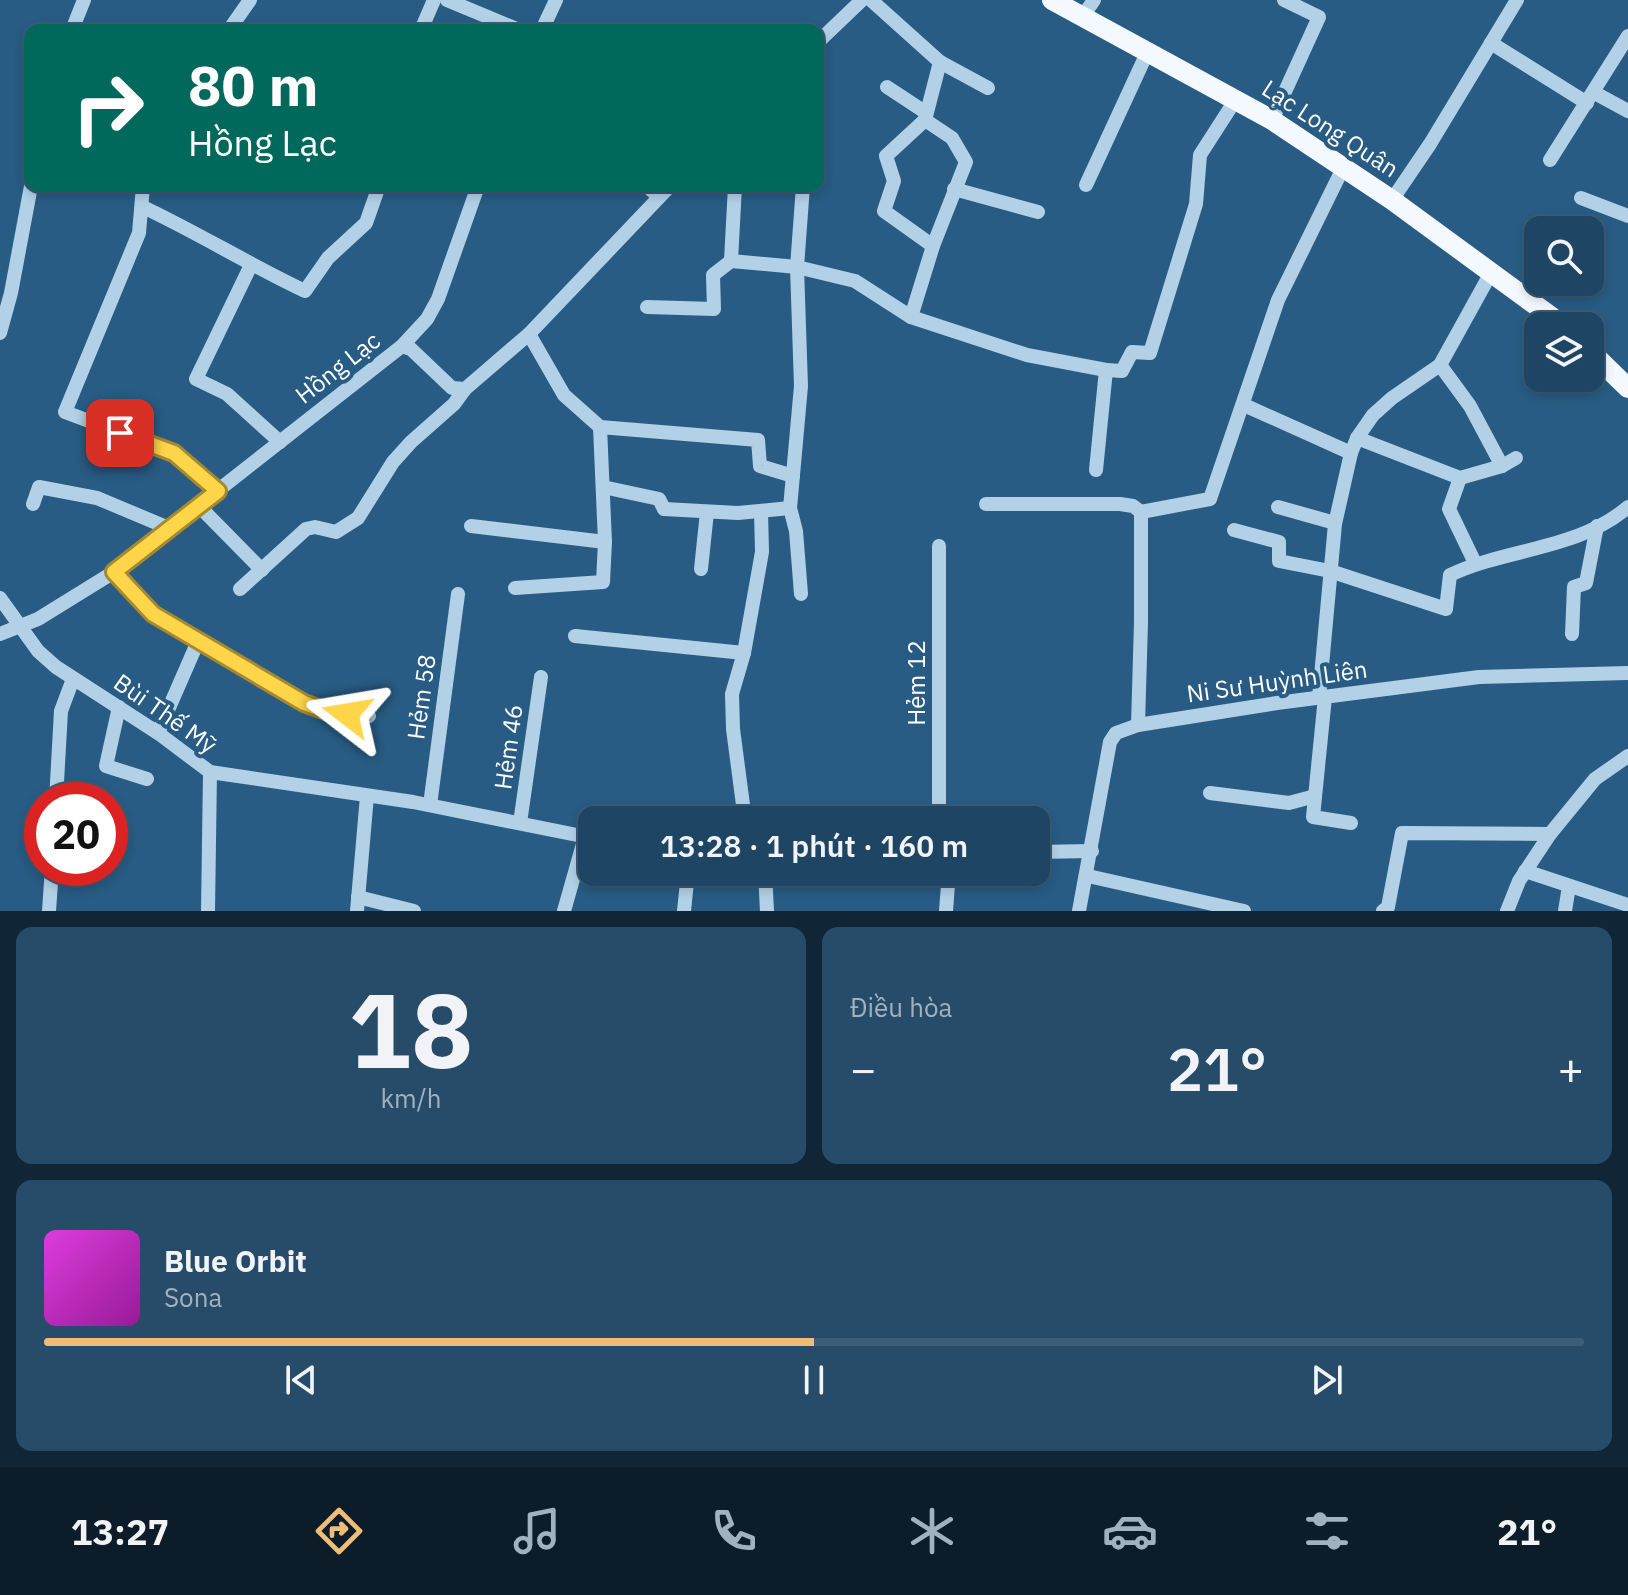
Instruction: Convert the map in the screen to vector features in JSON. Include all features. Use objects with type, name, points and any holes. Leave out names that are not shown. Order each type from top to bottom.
[{"type":"main road","name":"Lạc Long Quân","points":[[1052,0],[1089,8],[1147,53],[1272,120],[1392,200],[1546,312]]},
{"type":"main road","points":[[1604,365],[1628,388]]},
{"type":"street","points":[[74,24],[84,0]]},
{"type":"street","points":[[233,24],[250,0]]},
{"type":"street","points":[[424,24],[434,0]]},
{"type":"street","points":[[447,0],[505,24]]},
{"type":"street","points":[[545,24],[556,0]]},
{"type":"street","points":[[824,36],[862,0]]},
{"type":"street","points":[[871,0],[940,62],[988,88]]},
{"type":"street","points":[[1272,120],[1319,17],[1284,0]]},
{"type":"street","points":[[1392,200],[1517,0]]},
{"type":"street","points":[[1550,160],[1628,36]]},
{"type":"street","points":[[1491,43],[1590,98],[1628,111]]},
{"type":"street","points":[[1086,185],[1147,53]]},
{"type":"street","points":[[933,246],[884,211],[894,181],[886,156],[925,116],[940,62]]},
{"type":"street","points":[[887,87],[952,138],[966,162],[933,246],[911,317]]},
{"type":"street","points":[[647,307],[714,309],[713,275],[731,261],[797,267],[855,281],[911,317],[1027,355],[1122,371],[1132,352],[1150,353],[1196,204],[1200,155],[1236,99]]},
{"type":"street","points":[[986,504],[1120,504],[1133,506],[1141,512],[1210,499],[1278,300],[1343,168]]},
{"type":"street","points":[[954,189],[1038,212]]},
{"type":"street","points":[[0,333],[6,292],[30,192]]},
{"type":"street","points":[[143,192],[139,233],[65,412],[174,453],[218,491]]},
{"type":"street","points":[[143,207],[305,291],[328,258],[366,223],[377,192]]},
{"type":"street","points":[[402,346],[427,319],[438,299],[476,192]]},
{"type":"street","points":[[654,192],[659,197]]},
{"type":"street","points":[[240,589],[306,529],[315,527],[336,532],[358,518],[393,462],[411,442],[454,404],[465,389],[529,334],[664,192]]},
{"type":"street","points":[[731,261],[735,192]]},
{"type":"street","points":[[801,594],[796,531],[790,508],[801,386],[797,267],[803,192]]},
{"type":"street","points":[[1581,198],[1628,216]]},
{"type":"street","points":[[251,265],[196,379],[227,394],[280,442]]},
{"type":"street","points":[[1351,823],[1313,817],[1335,523],[1351,453],[1373,415],[1440,365],[1492,271]]},
{"type":"street","points":[[529,334],[564,395],[600,427],[758,440],[760,466],[793,476]]},
{"type":"street","name":"Hồng Lạc","points":[[0,634],[21,626],[114,572],[402,346],[411,349],[452,388],[465,389]]},
{"type":"street","points":[[1440,365],[1470,406],[1502,466]]},
{"type":"street","points":[[1096,470],[1106,370]]},
{"type":"street","points":[[1244,405],[1351,453]]},
{"type":"street","points":[[515,588],[603,582],[605,542],[600,427]]},
{"type":"street","points":[[1357,438],[1460,478],[1502,466],[1516,458]]},
{"type":"street","points":[[1460,478],[1449,509],[1475,563]]},
{"type":"street","points":[[33,504],[39,487],[97,498],[171,529]]},
{"type":"street","points":[[603,487],[659,499],[664,509],[707,512],[790,508]]},
{"type":"street","points":[[199,506],[262,570]]},
{"type":"street","points":[[1278,507],[1335,523]]},
{"type":"street","points":[[1234,530],[1279,542],[1279,561],[1330,571],[1446,609],[1450,575],[1475,563],[1545,548],[1616,517],[1628,507]]},
{"type":"street","points":[[743,806],[733,729],[732,694],[744,653],[762,552],[761,511]]},
{"type":"street","points":[[701,569],[707,512]]},
{"type":"street","points":[[1138,725],[1141,512]]},
{"type":"street","points":[[471,526],[605,542]]},
{"type":"street","points":[[1572,634],[1574,587],[1586,583],[1597,526]]},
{"type":"street","name":"Hẻm 12","points":[[939,546],[939,806]]},
{"type":"street","points":[[114,572],[153,614],[304,703],[326,711],[369,716]]},
{"type":"street","name":"Hẻm 58","points":[[430,805],[458,594]]},
{"type":"street","name":"Bùi Thế Mỹ","points":[[0,598],[38,651],[73,679],[158,733],[210,772],[430,805],[578,835]]},
{"type":"street","points":[[575,636],[744,653]]},
{"type":"street","points":[[158,733],[199,639]]},
{"type":"street","name":"Ni Sư Huỳnh Liên","points":[[1079,911],[1088,876],[1110,742],[1116,733],[1138,725],[1479,677],[1628,673]]},
{"type":"street","name":"Hẻm 46","points":[[520,823],[541,677]]},
{"type":"street","points":[[57,782],[61,711],[73,679]]},
{"type":"street","points":[[119,707],[106,766],[147,779]]},
{"type":"street","points":[[1507,911],[1525,871],[1550,834],[1595,779],[1628,756]]},
{"type":"street","points":[[208,911],[210,772]]},
{"type":"street","points":[[1210,793],[1289,803],[1315,796]]},
{"type":"street","points":[[367,796],[358,904],[414,911]]},
{"type":"street","points":[[1383,911],[1388,907],[1402,833],[1550,834]]},
{"type":"street","points":[[1050,852],[1092,851]]},
{"type":"street","points":[[564,911],[578,870]]},
{"type":"street","points":[[1525,871],[1628,905]]},
{"type":"street","points":[[1088,876],[1190,904],[1244,911]]},
{"type":"street","points":[[49,911],[51,886]]},
{"type":"street","points":[[684,911],[687,886]]},
{"type":"street","points":[[766,886],[767,911]]},
{"type":"street","points":[[946,911],[948,886]]},
{"type":"street","points":[[1565,911],[1569,886]]},
{"type":"route","points":[[120,433],[174,453],[218,491],[114,572],[153,614],[304,703],[347,714]]}]
